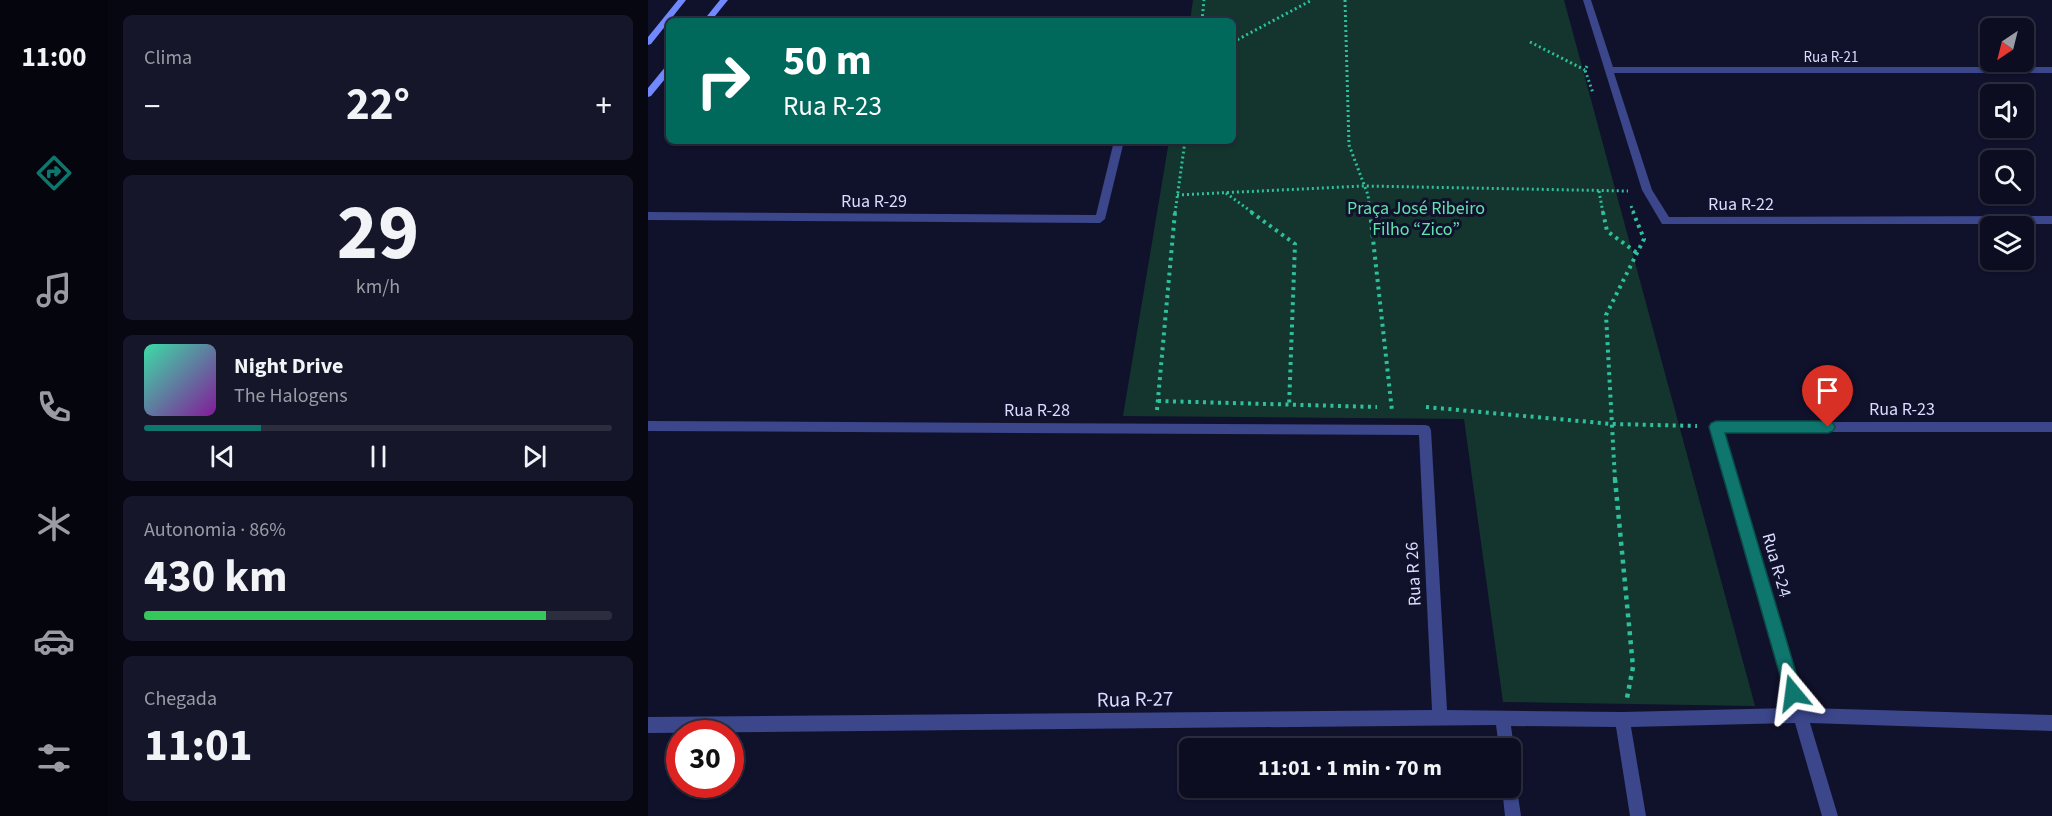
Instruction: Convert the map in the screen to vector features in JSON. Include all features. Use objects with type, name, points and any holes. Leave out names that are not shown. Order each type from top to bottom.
[{"type":"street","points":[[667,18],[682,0]]},
{"type":"street","points":[[709,18],[724,0]]},
{"type":"street","name":"Rua R-22","points":[[1587,0],[1647,190],[1666,221],[2052,220]]},
{"type":"street","points":[[648,42],[666,20]]},
{"type":"street","name":"Rua R-21","points":[[1610,70],[2052,70]]},
{"type":"street","points":[[648,94],[666,74]]},
{"type":"street","name":"Rua R-29","points":[[648,216],[1100,219],[1118,144]]},
{"type":"street","name":"Rua R-28","points":[[648,426],[1425,430]]},
{"type":"street","name":"Rua R-23","points":[[1716,427],[2052,428]]},
{"type":"street","name":"Rua R-24","points":[[1716,427],[1830,816]]},
{"type":"street","name":"Rua R 26","points":[[1425,430],[1440,717]]},
{"type":"street","points":[[1638,816],[1622,720],[1800,715],[2052,723]]},
{"type":"street","name":"Rua R-27","points":[[648,725],[1440,717],[1622,720]]},
{"type":"street","points":[[1503,718],[1505,738]]},
{"type":"street","points":[[1511,798],[1513,816]]},
{"type":"path","points":[[1202,18],[1204,0]]},
{"type":"path","points":[[1236,40],[1312,0]]},
{"type":"path","points":[[1346,0],[1349,145],[1368,195],[1380,290],[1393,430]]},
{"type":"path","points":[[1530,42],[1585,70]]},
{"type":"path","points":[[1595,100],[1585,70],[1591,55],[1602,44]]},
{"type":"path","points":[[1155,428],[1177,195],[1185,144]]},
{"type":"path","points":[[1622,181],[1644,238],[1606,315],[1615,477],[1633,667],[1622,720]]},
{"type":"path","points":[[1177,195],[1364,186],[1647,190]]},
{"type":"path","points":[[1599,191],[1607,231],[1637,253]]},
{"type":"path","points":[[1226,193],[1295,244],[1288,429]]},
{"type":"green space","name":"Praça José Ribeiro Filho “Zico”","points":[[1193,0],[1564,0],[1755,706],[1503,702],[1464,419],[1123,416],[1168,144],[1236,144],[1236,18],[1190,18]]},
{"type":"route","points":[[1793,693],[1716,427],[1828,427]]}]
